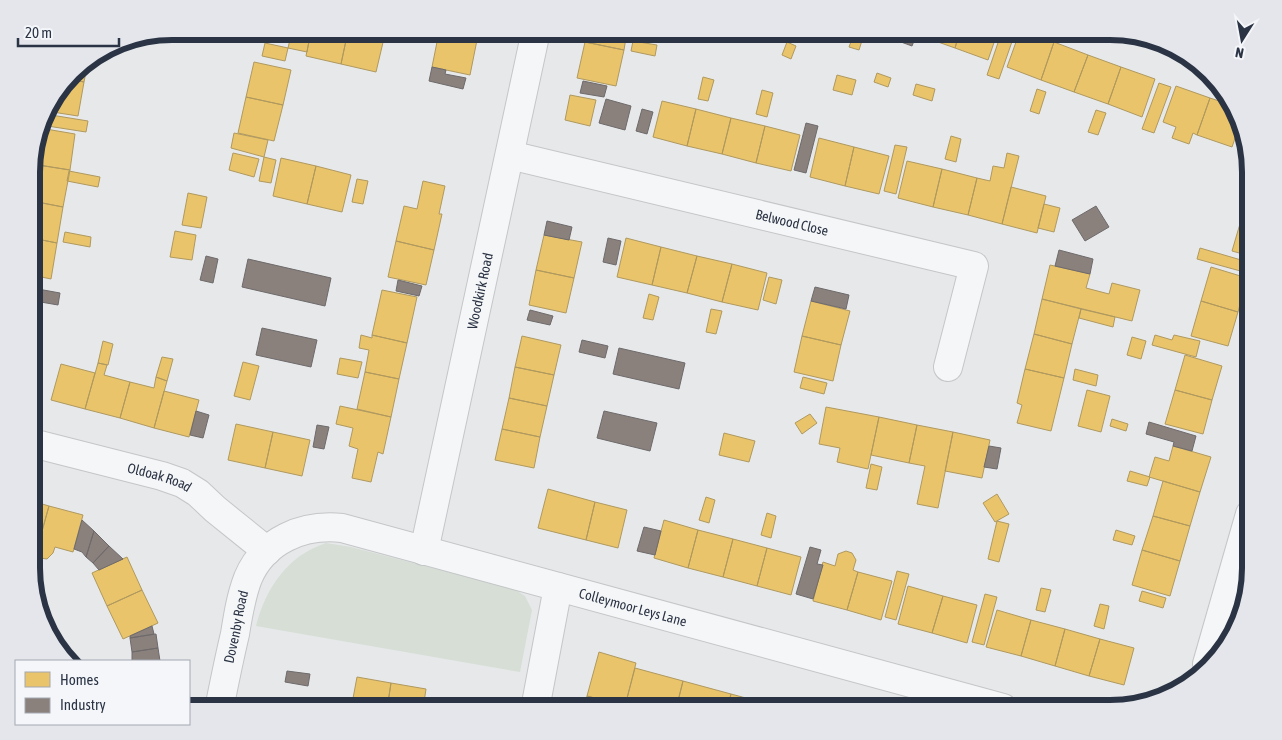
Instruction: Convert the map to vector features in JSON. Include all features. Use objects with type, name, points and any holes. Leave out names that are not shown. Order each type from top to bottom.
[{"type":"street","name":"Woodkirk Road","points":[[424,550],[534,40]]},
{"type":"street","name":"Belwood Close","points":[[510,155],[974,266],[948,367]]},
{"type":"street","name":"Oldoak Road","points":[[40,445],[162,476],[182,484],[198,493],[267,551]]},
{"type":"street","name":"Colleymoor Leys Lane","points":[[267,551],[288,536],[299,531],[326,526],[342,528],[974,700]]},
{"type":"street","points":[[1210,654],[1242,542]]},
{"type":"street","name":"Dovenby Road","points":[[222,700],[241,601],[248,578],[257,562],[267,551]]},
{"type":"street","points":[[537,700],[558,587]]},
{"type":"shaded area","points":[[326,543],[351,547],[514,589],[525,596],[532,610],[520,672],[256,626],[272,586],[280,575],[300,556]]},
{"type":"shaded area","points":[[910,696],[925,700],[909,700]]},
{"type":"building: Homes","points":[[290,40],[309,40],[307,52],[288,48]]},
{"type":"building: Homes","points":[[309,40],[346,40],[341,64],[306,56]]},
{"type":"building: Homes","points":[[346,40],[384,40],[376,72],[341,64]]},
{"type":"building: Homes","points":[[437,40],[477,40],[470,75],[432,67]]},
{"type":"building: Homes","points":[[585,40],[626,40],[624,50],[585,42]]},
{"type":"building: Homes","points":[[852,40],[862,40],[859,50],[849,47]]},
{"type":"building: Homes","points":[[932,40],[957,40],[955,48]]},
{"type":"building: Homes","points":[[957,40],[995,40],[988,60],[955,48]]},
{"type":"building: Homes","points":[[999,40],[1013,40],[999,79],[987,75]]},
{"type":"building: Homes","points":[[1017,40],[1048,40],[1054,42],[1041,80],[1007,67]]},
{"type":"building: Homes","points":[[633,41],[657,45],[655,56],[631,51]]},
{"type":"building: Homes","points":[[585,42],[624,50],[616,86],[577,78]]},
{"type":"building: Homes","points":[[787,42],[796,46],[791,59],[782,55]]},
{"type":"building: Homes","points":[[1054,42],[1088,55],[1074,92],[1041,80]]},
{"type":"building: Homes","points":[[265,43],[288,48],[285,61],[262,56]]},
{"type":"building: Homes","points":[[1088,55],[1121,67],[1108,104],[1074,92]]},
{"type":"building: Homes","points":[[254,62],[291,70],[283,105],[246,97]]},
{"type":"building: Homes","points":[[1121,67],[1155,79],[1142,117],[1108,104]]},
{"type":"building: Homes","points":[[86,72],[84,82],[77,81]]},
{"type":"building: Homes","points":[[877,73],[891,78],[888,87],[874,82]]},
{"type":"building: Homes","points":[[837,75],[856,80],[852,95],[833,90]]},
{"type":"building: Homes","points":[[703,77],[714,80],[708,101],[698,99]]},
{"type":"building: Homes","points":[[77,81],[84,82],[78,116],[55,112],[62,99]]},
{"type":"building: Homes","points":[[1159,83],[1171,87],[1154,133],[1142,129]]},
{"type":"building: Homes","points":[[916,84],[935,89],[932,101],[913,95]]},
{"type":"building: Homes","points":[[1176,86],[1210,98],[1197,135],[1193,133],[1189,144],[1172,138],[1176,127],[1163,122]]},
{"type":"building: Homes","points":[[1037,89],[1046,92],[1039,114],[1030,111]]},
{"type":"building: Homes","points":[[762,90],[773,93],[767,117],[756,114]]},
{"type":"building: Homes","points":[[570,95],[596,100],[590,126],[565,120]]},
{"type":"building: Homes","points":[[246,97],[283,105],[274,141],[238,133]]},
{"type":"building: Homes","points":[[1210,98],[1222,102],[1236,135],[1232,147],[1197,135]]},
{"type":"building: Homes","points":[[662,101],[696,109],[687,146],[653,137]]},
{"type":"building: Homes","points":[[696,109],[731,118],[722,154],[687,146]]},
{"type":"building: Homes","points":[[1096,110],[1106,113],[1098,135],[1088,132]]},
{"type":"building: Homes","points":[[53,115],[88,121],[86,132],[48,126]]},
{"type":"building: Homes","points":[[731,118],[765,126],[756,163],[722,154]]},
{"type":"building: Homes","points":[[765,126],[800,135],[791,171],[756,163]]},
{"type":"building: Homes","points":[[47,129],[75,134],[70,170],[40,165]]},
{"type":"building: Homes","points":[[234,133],[268,140],[264,157],[231,148]]},
{"type":"building: Homes","points":[[951,136],[961,139],[956,162],[945,159]]},
{"type":"building: Homes","points":[[819,138],[854,147],[845,186],[810,177]]},
{"type":"building: Homes","points":[[895,145],[907,147],[896,194],[884,191]]},
{"type":"building: Homes","points":[[854,147],[889,156],[879,194],[845,186]]},
{"type":"building: Homes","points":[[233,153],[259,159],[254,177],[229,170]]},
{"type":"building: Homes","points":[[1007,153],[1019,156],[1002,224],[968,215],[977,178],[990,181],[993,166],[1004,168]]},
{"type":"building: Homes","points":[[264,157],[276,160],[271,183],[259,181]]},
{"type":"building: Homes","points":[[281,158],[316,166],[307,204],[273,196]]},
{"type":"building: Homes","points":[[907,161],[942,169],[933,207],[898,198]]},
{"type":"building: Homes","points":[[40,165],[70,170],[63,207],[40,203]]},
{"type":"building: Homes","points":[[316,166],[351,175],[342,212],[307,204]]},
{"type":"building: Homes","points":[[942,169],[977,178],[968,215],[933,207]]},
{"type":"building: Homes","points":[[69,171],[100,177],[98,187],[67,181]]},
{"type":"building: Homes","points":[[357,179],[368,181],[363,204],[352,202]]},
{"type":"building: Homes","points":[[423,181],[445,186],[439,214],[442,214],[434,250],[396,241],[404,206],[417,209]]},
{"type":"building: Homes","points":[[1011,187],[1046,196],[1037,233],[1002,224]]},
{"type":"building: Homes","points":[[188,193],[207,197],[201,228],[182,225]]},
{"type":"building: Homes","points":[[40,203],[63,207],[57,243],[40,240]]},
{"type":"building: Homes","points":[[1044,204],[1060,208],[1054,232],[1038,228]]},
{"type":"building: Homes","points":[[1242,217],[1242,254],[1232,251]]},
{"type":"building: Homes","points":[[175,231],[196,235],[192,260],[170,257]]},
{"type":"building: Homes","points":[[65,232],[91,237],[90,247],[63,242]]},
{"type":"building: Homes","points":[[544,235],[582,242],[574,278],[536,270]]},
{"type":"building: Homes","points":[[626,238],[661,247],[652,285],[617,277]]},
{"type":"building: Homes","points":[[40,240],[57,243],[51,279],[40,277]]},
{"type":"building: Homes","points":[[396,241],[434,250],[426,285],[388,277]]},
{"type":"building: Homes","points":[[661,247],[697,256],[687,293],[652,285]]},
{"type":"building: Homes","points":[[1200,248],[1242,260],[1242,271],[1197,259]]},
{"type":"building: Homes","points":[[697,256],[732,264],[722,302],[687,293]]},
{"type":"building: Homes","points":[[732,264],[767,273],[758,310],[722,302]]},
{"type":"building: Homes","points":[[1050,265],[1090,274],[1086,288],[1109,294],[1112,283],[1140,290],[1132,321],[1042,299]]},
{"type":"building: Homes","points":[[1211,267],[1242,276],[1242,297],[1238,312],[1201,301]]},
{"type":"building: Homes","points":[[536,270],[574,278],[566,313],[529,305]]},
{"type":"building: Homes","points":[[769,277],[782,280],[776,304],[763,300]]},
{"type":"building: Homes","points":[[382,290],[417,297],[407,343],[372,335]]},
{"type":"building: Homes","points":[[649,294],[659,297],[653,320],[643,318]]},
{"type":"building: Homes","points":[[1042,299],[1081,309],[1072,344],[1034,334]]},
{"type":"building: Homes","points":[[811,301],[850,311],[841,345],[802,336]]},
{"type":"building: Homes","points":[[1201,301],[1238,312],[1228,346],[1191,336]]},
{"type":"building: Homes","points":[[711,309],[722,311],[716,334],[706,332]]},
{"type":"building: Homes","points":[[1081,309],[1115,317],[1113,327],[1079,318]]},
{"type":"building: Homes","points":[[1034,334],[1072,344],[1064,378],[1025,369]]},
{"type":"building: Homes","points":[[361,335],[372,338],[372,335],[407,343],[399,379],[365,372],[369,350],[359,348]]},
{"type":"building: Homes","points":[[1155,335],[1172,340],[1174,335],[1200,341],[1196,357],[1152,345]]},
{"type":"building: Homes","points":[[522,336],[561,345],[554,375],[515,367]]},
{"type":"building: Homes","points":[[802,336],[841,345],[833,381],[794,372]]},
{"type":"building: Homes","points":[[1132,337],[1146,341],[1141,359],[1127,355]]},
{"type":"building: Homes","points":[[103,341],[113,344],[108,365],[98,363]]},
{"type":"building: Homes","points":[[1185,355],[1222,366],[1212,400],[1175,390]]},
{"type":"building: Homes","points":[[162,357],[173,359],[167,381],[156,377]]},
{"type":"building: Homes","points":[[340,358],[362,362],[358,378],[337,374]]},
{"type":"building: Homes","points":[[243,362],[259,366],[250,400],[234,396]]},
{"type":"building: Homes","points":[[98,363],[107,365],[104,375],[130,382],[120,418],[85,409]]},
{"type":"building: Homes","points":[[61,364],[95,373],[85,409],[51,400]]},
{"type":"building: Homes","points":[[515,367],[554,375],[547,406],[509,398]]},
{"type":"building: Homes","points":[[1025,369],[1064,378],[1051,431],[1017,423],[1022,405],[1017,403]]},
{"type":"building: Homes","points":[[1075,369],[1098,375],[1096,386],[1073,380]]},
{"type":"building: Homes","points":[[365,372],[399,379],[391,417],[357,409]]},
{"type":"building: Homes","points":[[156,377],[167,381],[154,428],[120,418],[130,382],[154,388]]},
{"type":"building: Homes","points":[[803,377],[827,383],[824,394],[800,388]]},
{"type":"building: Homes","points":[[1087,390],[1110,396],[1101,432],[1078,426]]},
{"type":"building: Homes","points":[[1175,390],[1212,400],[1203,434],[1165,424]]},
{"type":"building: Homes","points":[[164,391],[199,400],[189,437],[154,428]]},
{"type":"building: Homes","points":[[509,398],[547,406],[540,437],[502,429]]},
{"type":"building: Homes","points":[[340,406],[391,417],[383,454],[378,452],[371,482],[352,478],[358,449],[349,446],[353,428],[336,424]]},
{"type":"building: Homes","points":[[826,407],[879,417],[868,469],[837,462],[840,448],[819,444]]},
{"type":"building: Homes","points":[[810,414],[817,423],[802,434],[795,423]]},
{"type":"building: Homes","points":[[879,417],[917,425],[909,463],[871,455]]},
{"type":"building: Homes","points":[[1112,419],[1128,424],[1126,431],[1110,426]]},
{"type":"building: Homes","points":[[236,424],[273,432],[265,468],[228,460]]},
{"type":"building: Homes","points":[[917,425],[953,432],[938,508],[917,504],[925,466],[909,463]]},
{"type":"building: Homes","points":[[502,429],[540,437],[534,468],[495,460]]},
{"type":"building: Homes","points":[[273,432],[310,440],[302,476],[265,468]]},
{"type":"building: Homes","points":[[953,432],[990,440],[982,478],[945,471]]},
{"type":"building: Homes","points":[[724,433],[755,441],[749,462],[719,455]]},
{"type":"building: Homes","points":[[1173,446],[1211,457],[1200,492],[1149,477],[1155,457],[1169,461]]},
{"type":"building: Homes","points":[[871,464],[882,467],[877,490],[866,488]]},
{"type":"building: Homes","points":[[1130,471],[1150,477],[1147,486],[1127,481]]},
{"type":"building: Homes","points":[[1163,481],[1200,492],[1190,526],[1153,516]]},
{"type":"building: Homes","points":[[548,489],[595,502],[586,540],[538,528]]},
{"type":"building: Homes","points":[[997,494],[1009,514],[995,522],[983,503]]},
{"type":"building: Homes","points":[[706,497],[715,500],[709,523],[699,520]]},
{"type":"building: Homes","points":[[595,502],[627,510],[618,548],[586,540]]},
{"type":"building: Homes","points":[[40,503],[49,506],[40,538]]},
{"type":"building: Homes","points":[[49,506],[83,515],[73,552],[55,547],[53,553],[47,559],[40,558],[40,538]]},
{"type":"building: Homes","points":[[767,513],[776,516],[771,538],[761,535]]},
{"type":"building: Homes","points":[[1153,516],[1190,526],[1180,561],[1142,550]]},
{"type":"building: Homes","points":[[664,520],[698,530],[688,568],[654,558]]},
{"type":"building: Homes","points":[[997,521],[1009,524],[999,562],[988,559]]},
{"type":"building: Homes","points":[[698,530],[733,539],[723,577],[688,568]]},
{"type":"building: Homes","points":[[1116,530],[1135,536],[1132,545],[1113,540]]},
{"type":"building: Homes","points":[[733,539],[767,548],[757,586],[723,577]]},
{"type":"building: Homes","points":[[767,548],[801,557],[791,595],[757,586]]},
{"type":"building: Homes","points":[[1142,550],[1180,561],[1170,596],[1132,585]]},
{"type":"building: Homes","points":[[846,551],[852,553],[856,560],[853,570],[858,572],[847,610],[813,601],[823,562],[835,566],[838,554]]},
{"type":"building: Homes","points":[[127,557],[142,590],[107,606],[92,573]]},
{"type":"building: Homes","points":[[897,571],[909,574],[896,620],[885,617]]},
{"type":"building: Homes","points":[[858,572],[892,581],[881,620],[847,610]]},
{"type":"building: Homes","points":[[908,586],[943,596],[932,633],[898,624]]},
{"type":"building: Homes","points":[[1041,588],[1051,590],[1045,612],[1036,610]]},
{"type":"building: Homes","points":[[142,590],[158,623],[123,639],[107,606]]},
{"type":"building: Homes","points":[[1142,591],[1166,598],[1163,608],[1139,601]]},
{"type":"building: Homes","points":[[985,594],[997,597],[984,645],[972,642]]},
{"type":"building: Homes","points":[[943,596],[977,605],[967,643],[932,633]]},
{"type":"building: Homes","points":[[1100,604],[1109,606],[1104,629],[1094,626]]},
{"type":"building: Homes","points":[[997,610],[1031,620],[1021,656],[986,647]]},
{"type":"building: Homes","points":[[1031,620],[1065,629],[1055,666],[1021,656]]},
{"type":"building: Homes","points":[[1065,629],[1100,639],[1089,676],[1055,666]]},
{"type":"building: Homes","points":[[1100,639],[1134,648],[1124,685],[1089,676]]},
{"type":"building: Homes","points":[[599,652],[636,663],[627,700],[602,700],[587,696]]},
{"type":"building: Homes","points":[[635,668],[683,681],[678,700],[627,700]]},
{"type":"building: Homes","points":[[357,677],[391,683],[388,700],[353,700]]},
{"type":"building: Homes","points":[[683,681],[731,694],[729,700],[678,700]]},
{"type":"building: Homes","points":[[391,683],[426,689],[424,700],[388,700]]},
{"type":"building: Homes","points":[[731,694],[753,700],[729,700]]},
{"type":"building: Homes","points":[[587,696],[602,700],[586,700]]},
{"type":"building: Industry","points":[[902,40],[914,40],[912,46],[901,42]]},
{"type":"building: Industry","points":[[432,67],[446,70],[445,74],[466,78],[463,89],[429,81]]},
{"type":"building: Industry","points":[[583,81],[607,86],[604,97],[580,93]]},
{"type":"building: Industry","points":[[606,99],[631,106],[625,130],[599,123]]},
{"type":"building: Industry","points":[[642,109],[653,112],[647,134],[636,131]]},
{"type":"building: Industry","points":[[806,123],[818,126],[806,173],[794,170]]},
{"type":"building: Industry","points":[[1096,206],[1109,227],[1085,241],[1072,220]]},
{"type":"building: Industry","points":[[547,221],[572,227],[569,240],[544,235]]},
{"type":"building: Industry","points":[[608,238],[621,241],[616,265],[603,262]]},
{"type":"building: Industry","points":[[1059,250],[1093,259],[1090,274],[1055,266]]},
{"type":"building: Industry","points":[[206,256],[218,259],[213,283],[200,280]]},
{"type":"building: Industry","points":[[248,259],[331,278],[325,306],[242,287]]},
{"type":"building: Industry","points":[[398,280],[422,286],[419,296],[396,291]]},
{"type":"building: Industry","points":[[815,287],[849,295],[846,309],[811,301]]},
{"type":"building: Industry","points":[[40,289],[60,293],[58,305],[40,302]]},
{"type":"building: Industry","points":[[530,310],[553,316],[550,325],[527,320]]},
{"type":"building: Industry","points":[[262,328],[317,340],[311,367],[256,355]]},
{"type":"building: Industry","points":[[582,340],[608,346],[605,358],[579,352]]},
{"type":"building: Industry","points":[[619,348],[685,363],[679,389],[613,374]]},
{"type":"building: Industry","points":[[196,411],[209,415],[203,438],[190,435]]},
{"type":"building: Industry","points":[[604,411],[657,423],[650,451],[597,438]]},
{"type":"building: Industry","points":[[1149,422],[1196,436],[1192,451],[1173,446],[1174,442],[1146,434]]},
{"type":"building: Industry","points":[[317,425],[329,427],[324,449],[313,447]]},
{"type":"building: Industry","points":[[989,446],[1001,448],[997,469],[984,467]]},
{"type":"building: Industry","points":[[82,520],[94,531],[86,557],[82,552],[74,549]]},
{"type":"building: Industry","points":[[644,527],[661,531],[655,555],[637,551]]},
{"type":"building: Industry","points":[[94,531],[109,546],[93,563],[86,557]]},
{"type":"building: Industry","points":[[109,546],[123,559],[99,570],[93,563]]},
{"type":"building: Industry","points":[[810,547],[821,550],[817,564],[823,565],[813,599],[796,594]]},
{"type":"building: Industry","points":[[152,626],[154,634],[130,638],[130,636]]},
{"type":"building: Industry","points":[[156,634],[158,648],[132,652],[130,638]]},
{"type":"building: Industry","points":[[158,648],[160,660],[132,660],[132,652]]},
{"type":"building: Industry","points":[[287,671],[310,674],[308,686],[285,682]]}]
